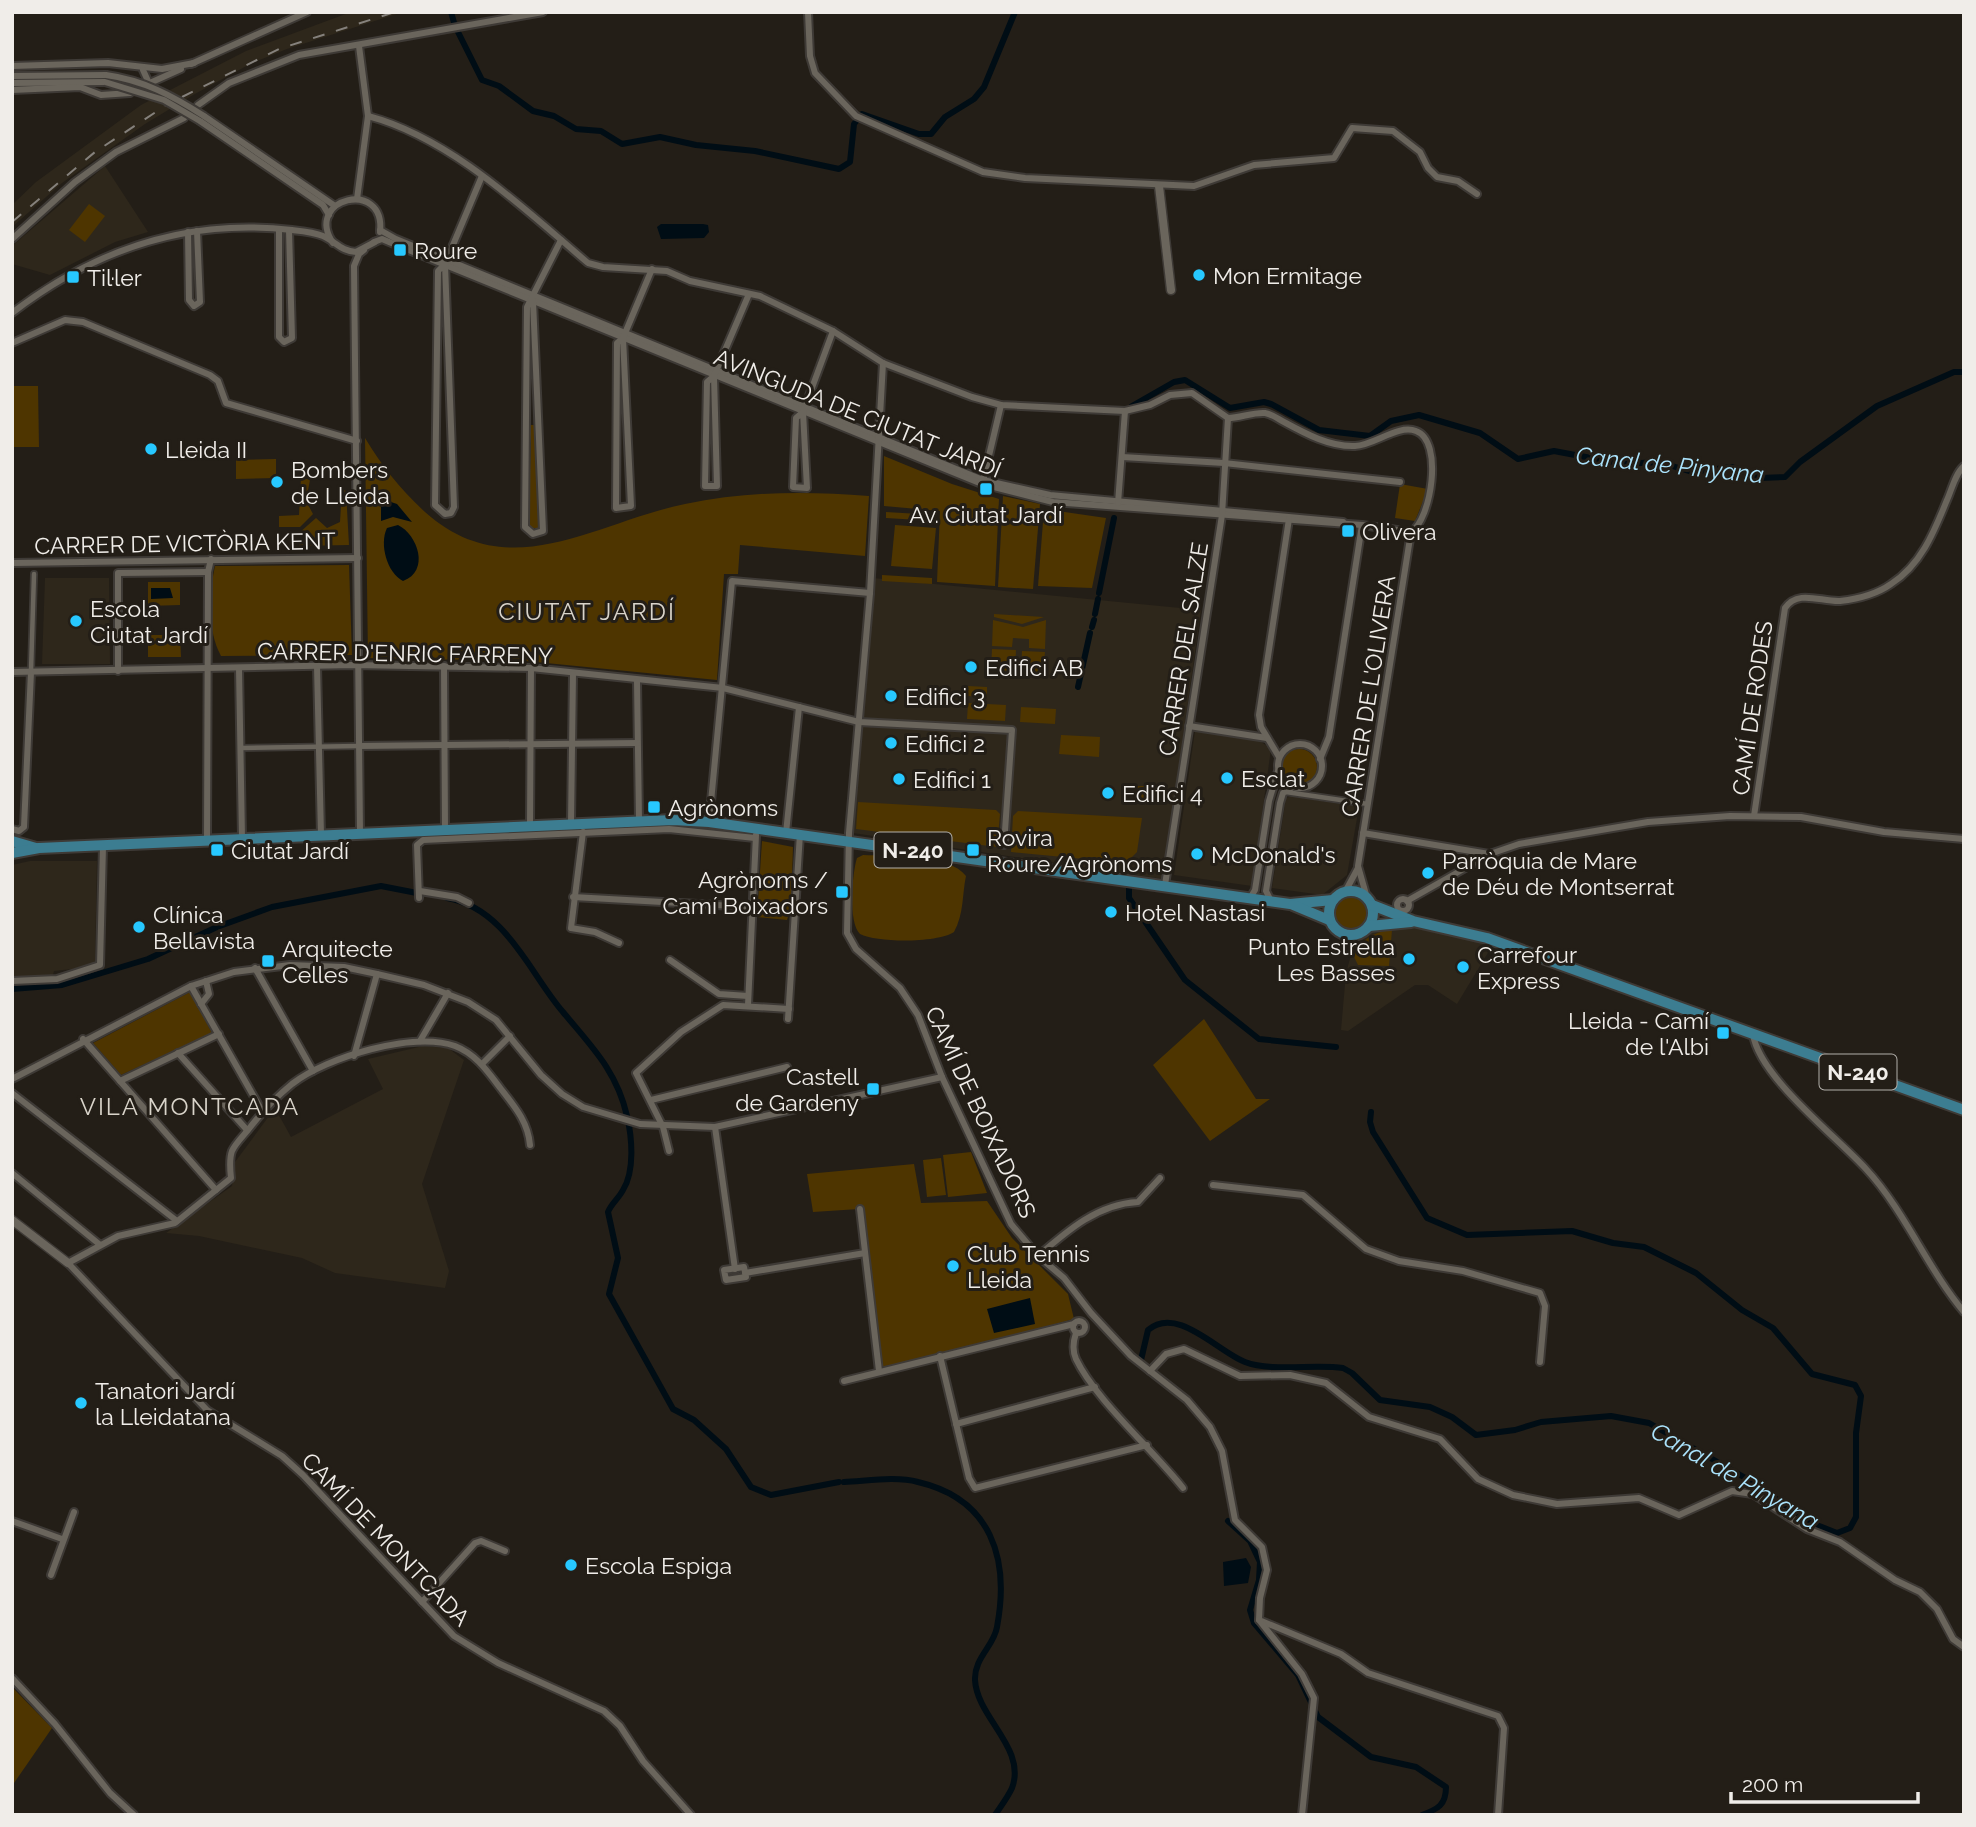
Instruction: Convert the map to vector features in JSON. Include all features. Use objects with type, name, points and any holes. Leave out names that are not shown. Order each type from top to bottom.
[{"type":"main road","name":"N-240","points":[[12,853],[39,848],[242,838],[427,830],[444,834],[571,823],[586,827],[639,820],[756,833],[800,834],[1290,904],[1329,920],[1335,929],[1348,936],[1359,934],[1369,926],[1413,921]]},
{"type":"main road","name":"N-240","points":[[12,841],[39,848]]},
{"type":"main road","name":"N-240","points":[[1290,904],[1333,900],[1345,892],[1355,891],[1369,901],[1413,921],[1475,934],[1964,1110]]},
{"type":"main road","points":[[1329,920],[1329,909],[1333,900]]},
{"type":"main road","points":[[1369,901],[1373,916],[1369,926]]},
{"type":"street","points":[[143,69],[150,82],[307,12]]},
{"type":"street","points":[[198,105],[229,83],[291,58],[543,12]]},
{"type":"street","points":[[808,12],[810,56],[815,73],[859,118],[983,172],[1025,178],[1194,186],[1254,165],[1334,158],[1352,128],[1381,128],[1393,131],[1409,141],[1437,177],[1451,178],[1476,194]]},
{"type":"street","points":[[358,199],[368,116],[359,46]]},
{"type":"street","points":[[12,66],[108,63],[143,69],[171,69],[194,63]]},
{"type":"street","points":[[12,76],[105,78],[153,87],[335,206]]},
{"type":"street","points":[[12,83],[105,78]]},
{"type":"street","points":[[12,90],[80,87],[101,95],[130,93]]},
{"type":"street","points":[[368,116],[405,131],[482,176],[588,263],[603,267],[667,271],[690,281],[749,294],[784,306],[833,331],[883,363],[972,397],[1001,405],[1125,411],[1150,405],[1170,395],[1192,393],[1228,418]]},
{"type":"street","points":[[12,239],[49,204],[116,152],[184,118]]},
{"type":"street","points":[[202,119],[316,200],[329,215]]},
{"type":"street","points":[[446,262],[454,507],[451,513],[444,514],[435,505],[438,271],[446,262],[482,176]]},
{"type":"street","points":[[1159,186],[1171,290]]},
{"type":"street","points":[[333,243],[327,224],[335,206],[358,199],[372,206],[377,213],[380,230],[374,242],[359,254],[354,266]]},
{"type":"street","points":[[313,233],[327,224]]},
{"type":"street","points":[[279,229],[279,337],[284,342],[292,338],[289,230]]},
{"type":"street","points":[[12,313],[46,288],[96,260],[129,246],[188,232],[289,230],[313,233],[348,252],[354,266],[360,833]]},
{"type":"street","name":"AVINGUDA DE CIUTAT JARDÍ","points":[[380,230],[446,262]]},
{"type":"street","points":[[188,232],[189,300],[194,306],[200,302],[197,231]]},
{"type":"street","name":"AVINGUDA DE CIUTAT JARDÍ","points":[[374,242],[382,239],[446,262],[983,482],[1051,495],[1118,503],[1362,525],[1411,532]]},
{"type":"street","points":[[534,299],[543,531],[533,534],[525,527],[527,307],[534,299],[561,240]]},
{"type":"street","points":[[348,252],[364,250]]},
{"type":"street","points":[[624,336],[631,506],[615,508],[617,344],[624,336],[652,269]]},
{"type":"street","points":[[715,373],[717,486],[705,486],[707,382],[715,373],[749,294]]},
{"type":"street","points":[[12,343],[65,320],[83,322],[210,375],[218,381],[226,403],[356,441]]},
{"type":"street","points":[[803,410],[807,488],[793,487],[796,418],[803,410],[833,331]]},
{"type":"street","name":"CAMÍ DE BOIXADORS","points":[[883,363],[870,593],[848,841],[847,933],[856,949],[889,976],[911,1004],[1011,1224],[1038,1256],[1064,1278],[1091,1313],[1131,1356],[1186,1400],[1210,1427],[1222,1451],[1235,1520],[1262,1547],[1265,1558],[1267,1570],[1260,1598],[1259,1620]]},
{"type":"street","points":[[437,387],[448,386]]},
{"type":"street","points":[[983,482],[1001,405]]},
{"type":"street","points":[[1118,503],[1125,411]]},
{"type":"street","name":"CARRER DE L'OLIVERA","points":[[1228,418],[1265,413],[1331,444],[1354,446],[1373,443],[1407,429],[1420,432],[1429,445],[1432,480],[1417,528],[1411,532],[1358,866],[1345,892]]},
{"type":"street","points":[[527,417],[540,416]]},
{"type":"street","name":"CARRER DEL SALZE","points":[[1165,886],[1222,512],[1228,418]]},
{"type":"street","points":[[617,430],[629,430]]},
{"type":"street","points":[[1122,457],[1224,463],[1400,482]]},
{"type":"street","name":"CAMÍ DE RODES","points":[[1754,816],[1785,608],[1790,600],[1801,597],[1839,601],[1863,597],[1888,587],[1911,570],[1924,550],[1964,466]]},
{"type":"street","points":[[1250,898],[1255,890],[1278,770],[1279,757],[1267,738],[1259,715],[1289,519]]},
{"type":"street","points":[[1271,901],[1266,891],[1280,799],[1293,787],[1307,787],[1318,779],[1320,758],[1329,737],[1362,525]]},
{"type":"street","name":"CARRER DE VICTÒRIA KENT","points":[[12,563],[358,558]]},
{"type":"street","points":[[207,841],[208,572],[211,559]]},
{"type":"street","name":"CARRER DE VICTÒRIA KENT","points":[[118,671],[118,573],[208,572]]},
{"type":"street","points":[[12,829],[21,830],[24,827],[34,574]]},
{"type":"street","points":[[469,903],[457,897],[420,894],[417,845],[421,841],[444,834],[586,827],[610,831],[709,827],[732,581],[870,593]]},
{"type":"street","name":"CARRER D'ENRIC FARRENY","points":[[12,672],[359,665],[531,668],[723,688],[859,722],[1012,730],[1004,845]]},
{"type":"street","points":[[317,666],[321,835]]},
{"type":"street","points":[[444,666],[444,834]]},
{"type":"street","points":[[239,668],[242,838]]},
{"type":"street","points":[[530,825],[531,668]]},
{"type":"street","points":[[571,823],[573,674]]},
{"type":"street","points":[[637,681],[639,820]]},
{"type":"street","points":[[786,833],[799,707]]},
{"type":"street","points":[[1189,726],[1267,738]]},
{"type":"street","points":[[241,748],[637,743]]},
{"type":"street","points":[[1279,757],[1290,747],[1304,744],[1317,752],[1320,758]]},
{"type":"street","points":[[1278,770],[1283,780],[1293,787]]},
{"type":"street","points":[[1285,792],[1368,804]]},
{"type":"street","points":[[1407,901],[1490,854],[1550,836],[1636,824],[1754,816],[1801,817],[1884,832],[1964,839]]},
{"type":"street","points":[[586,827],[610,831]]},
{"type":"street","points":[[586,827],[573,897],[571,928],[595,932],[619,943]]},
{"type":"street","points":[[748,1004],[756,833]]},
{"type":"street","points":[[1363,833],[1490,854]]},
{"type":"street","points":[[788,1019],[800,834]]},
{"type":"street","points":[[1264,839],[1273,842]]},
{"type":"street","points":[[12,981],[57,979],[100,965],[103,846]]},
{"type":"street","points":[[1472,851],[1475,862]]},
{"type":"street","name":"CARRER DE L'OLIVERA","points":[[1358,866],[1369,901]]},
{"type":"street","points":[[573,897],[752,907]]},
{"type":"street","points":[[670,960],[719,994],[748,996]]},
{"type":"street","points":[[12,1079],[83,1039],[191,986],[254,968],[290,965],[344,967],[448,993],[493,1018],[541,1075],[562,1094],[583,1107],[627,1121],[663,1127],[715,1127],[942,1077]]},
{"type":"street","points":[[254,968],[313,1071]]},
{"type":"street","points":[[354,1056],[377,974]]},
{"type":"street","points":[[201,1004],[209,994],[206,981]]},
{"type":"street","points":[[191,986],[262,1111]]},
{"type":"street","points":[[420,1041],[448,993]]},
{"type":"street","points":[[669,1151],[663,1127],[636,1073],[681,1032],[723,1005],[748,1004],[789,1009]]},
{"type":"street","points":[[120,1081],[219,1034]]},
{"type":"street","points":[[1753,1034],[1760,1055],[1809,1117],[1867,1170],[1964,1312]]},
{"type":"street","points":[[482,1064],[510,1036]]},
{"type":"street","points":[[83,1039],[216,1190]]},
{"type":"street","points":[[12,1220],[68,1263],[99,1244],[177,1221],[231,1178],[232,1150],[262,1111],[293,1083],[313,1071],[392,1043],[420,1041],[458,1047],[482,1064],[529,1130],[530,1145]]},
{"type":"street","points":[[178,1053],[247,1130]]},
{"type":"street","points":[[651,1100],[787,1067]]},
{"type":"street","points":[[12,1093],[177,1221]]},
{"type":"street","points":[[715,1127],[735,1269]]},
{"type":"street","points":[[12,1173],[99,1244]]},
{"type":"street","points":[[1038,1256],[1085,1219],[1113,1205],[1138,1202],[1160,1178]]},
{"type":"street","points":[[1213,1185],[1303,1195],[1366,1249],[1399,1261],[1463,1271],[1540,1293],[1545,1306],[1540,1362]]},
{"type":"street","points":[[860,1209],[879,1371]]},
{"type":"street","points":[[745,1273],[865,1253]]},
{"type":"street","name":"CAMÍ DE MONTCADA","points":[[68,1263],[207,1410],[282,1456],[303,1475],[454,1636],[472,1650],[604,1711],[620,1726],[643,1761],[691,1815]]},
{"type":"street","points":[[744,1267],[746,1277],[726,1280],[724,1270],[735,1269],[744,1267]]},
{"type":"street","points":[[844,1381],[1083,1322],[1091,1313]]},
{"type":"street","points":[[1076,1333],[1085,1330],[1083,1322]]},
{"type":"street","points":[[1074,1324],[1075,1357],[1095,1387],[1183,1488]]},
{"type":"street","points":[[1150,1371],[1166,1354],[1184,1349],[1240,1376],[1290,1375],[1321,1381],[1369,1417],[1440,1439],[1478,1479],[1513,1495],[1543,1502],[1639,1498],[1679,1515],[1732,1491],[1748,1492],[1807,1529],[1840,1542],[1895,1580],[1920,1592],[1937,1609],[1953,1639],[1964,1647]]},
{"type":"street","points":[[940,1356],[969,1478],[975,1488],[1147,1445]]},
{"type":"street","points":[[956,1424],[1095,1387]]},
{"type":"street","points":[[51,1575],[74,1512]]},
{"type":"street","points":[[12,1521],[62,1539]]},
{"type":"street","points":[[422,1602],[475,1543],[481,1541],[505,1550]]},
{"type":"street","points":[[1259,1620],[1267,1634],[1302,1674],[1315,1706],[1302,1815]]},
{"type":"street","points":[[1259,1620],[1341,1654],[1368,1673],[1498,1716],[1504,1728],[1498,1815]]},
{"type":"street","points":[[12,1678],[55,1724],[110,1793],[134,1815]]},
{"type":"shaded area","points":[[351,12],[403,12],[287,49],[252,63],[193,95],[145,124],[62,183],[12,227],[12,205],[36,182],[141,105],[246,51]]},
{"type":"shaded area","points":[[105,166],[148,232],[115,242],[50,275],[12,264],[12,246]]},
{"type":"shaded area","points":[[89,204],[105,216],[85,242],[69,230]]},
{"type":"shaded area","points":[[661,224],[703,224],[708,225],[709,232],[704,238],[661,239],[657,227]]},
{"type":"shaded area","points":[[12,386],[38,386],[39,447],[12,447]]},
{"type":"shaded area","points":[[529,425],[537,425],[537,507],[541,528],[528,528],[531,443]]},
{"type":"shaded area","points":[[365,438],[392,477],[425,512],[457,534],[488,545],[520,547],[552,543],[651,513],[708,500],[754,494],[823,493],[869,496],[865,556],[740,545],[738,574],[724,574],[717,680],[526,661],[368,658]]},
{"type":"shaded area","points":[[884,456],[952,484],[999,499],[995,586],[937,582],[940,511],[884,506]]},
{"type":"shaded area","points":[[276,459],[276,478],[236,479],[236,460]]},
{"type":"shaded area","points":[[301,477],[310,480],[306,501],[313,514],[300,527],[279,527],[279,516],[299,515]]},
{"type":"shaded area","points":[[1400,484],[1428,489],[1415,521],[1395,518]]},
{"type":"shaded area","points":[[342,489],[346,491],[349,545],[299,546],[299,533],[316,518],[327,528],[340,522]]},
{"type":"shaded area","points":[[1003,496],[1040,504],[1033,589],[998,587]]},
{"type":"shaded area","points":[[385,500],[397,504],[412,522],[393,517],[381,521],[381,506]]},
{"type":"shaded area","points":[[1044,509],[1106,518],[1092,588],[1038,586]]},
{"type":"shaded area","points":[[886,512],[936,515],[935,521],[886,518]]},
{"type":"shaded area","points":[[398,525],[415,544],[419,562],[411,576],[403,581],[393,572],[384,550],[387,528]]},
{"type":"shaded area","points":[[895,525],[936,528],[932,569],[891,566]]},
{"type":"shaded area","points":[[349,565],[352,655],[221,656],[213,635],[210,612],[215,566]]},
{"type":"shaded area","points":[[882,575],[932,578],[932,584],[882,581]]},
{"type":"shaded area","name":"Escola Ciutat Jardí","points":[[45,578],[109,578],[110,664],[42,664]]},
{"type":"shaded area","points":[[873,578],[1201,610],[1163,879],[853,833]]},
{"type":"shaded area","points":[[148,582],[180,582],[180,605],[148,606]]},
{"type":"shaded area","points":[[151,588],[170,588],[173,598],[151,599]]},
{"type":"shaded area","points":[[994,614],[1044,617],[1022,624],[994,617]]},
{"type":"shaded area","points":[[993,620],[1023,627],[1046,620],[1045,649],[1029,648],[1029,639],[1013,638],[1012,647],[992,646]]},
{"type":"shaded area","points":[[148,635],[180,635],[181,657],[148,657]]},
{"type":"shaded area","points":[[992,649],[1016,650],[1015,671],[991,670]]},
{"type":"shaded area","points":[[1022,651],[1045,652],[1043,673],[1021,672]]},
{"type":"shaded area","points":[[968,686],[987,687],[987,697],[968,696]]},
{"type":"shaded area","points":[[968,703],[1006,705],[1005,721],[967,719]]},
{"type":"shaded area","points":[[1021,707],[1056,709],[1055,724],[1020,722]]},
{"type":"shaded area","points":[[1195,731],[1260,741],[1271,749],[1252,886],[1174,875]]},
{"type":"shaded area","points":[[1061,735],[1100,737],[1099,757],[1059,754]]},
{"type":"shaded area","points":[[1299,749],[1312,754],[1317,767],[1312,780],[1299,785],[1286,780],[1281,767],[1286,754]]},
{"type":"shaded area","points":[[1136,786],[1149,786],[1147,803],[1135,803]]},
{"type":"shaded area","points":[[1291,796],[1359,807],[1347,875],[1322,895],[1272,888],[1286,798]]},
{"type":"shaded area","points":[[858,802],[996,810],[1000,814],[997,847],[856,829]]},
{"type":"shaded area","points":[[1018,811],[1142,818],[1137,852],[1126,863],[1011,852],[1013,816]]},
{"type":"shaded area","points":[[762,841],[793,847],[791,907],[787,920],[757,917]]},
{"type":"shaded area","points":[[863,855],[933,860],[958,869],[966,876],[961,911],[954,932],[935,938],[907,940],[880,939],[860,934],[854,919],[852,898],[857,858]]},
{"type":"shaded area","points":[[30,861],[97,861],[95,961],[91,967],[54,971],[53,975],[12,977],[12,865]]},
{"type":"shaded area","points":[[1351,894],[1364,900],[1370,913],[1364,926],[1351,932],[1338,926],[1332,913],[1338,900]]},
{"type":"shaded area","points":[[1412,927],[1444,931],[1492,946],[1457,1004],[1428,985],[1415,985],[1348,1031],[1341,1030],[1346,973],[1354,944],[1377,928]]},
{"type":"shaded area","points":[[1392,930],[1389,966],[1358,965],[1353,955],[1360,945],[1375,934]]},
{"type":"shaded area","points":[[190,992],[212,1033],[121,1075],[93,1043]]},
{"type":"shaded area","points":[[1204,1019],[1256,1099],[1270,1099],[1210,1141],[1153,1065]]},
{"type":"shaded area","points":[[423,1046],[448,1048],[464,1060],[422,1184],[449,1271],[445,1288],[335,1273],[302,1258],[199,1236],[166,1233],[232,1186],[235,1162],[275,1108],[291,1137],[383,1089],[368,1059]]},
{"type":"shaded area","points":[[971,1152],[987,1193],[948,1197],[943,1155]]},
{"type":"shaded area","points":[[941,1158],[946,1195],[927,1197],[923,1160]]},
{"type":"shaded area","name":"Club Tennis Lleida","points":[[914,1164],[921,1203],[987,1201],[1012,1238],[1068,1294],[1074,1319],[879,1371],[859,1209],[813,1212],[807,1174]]},
{"type":"shaded area","points":[[1030,1298],[1035,1324],[994,1333],[987,1309]]},
{"type":"shaded area","points":[[1246,1558],[1251,1567],[1248,1583],[1224,1586],[1223,1562]]},
{"type":"shaded area","points":[[12,1687],[52,1728],[12,1786]]},
{"type":"waterway","name":"Canal de Pinyana","points":[[451,12],[455,26]]},
{"type":"waterway","name":"Canal de Pinyana","points":[[458,32],[482,80],[499,86],[533,111],[554,116],[576,129],[601,131],[622,144],[660,137],[696,145],[755,151],[839,169],[850,162],[854,124],[862,114],[919,134],[931,134],[945,117],[974,99],[984,87],[1015,12]]},
{"type":"waterway","name":"Canal de Pinyana","points":[[1132,406],[1174,382],[1185,380],[1230,408],[1264,402],[1319,430],[1370,436],[1391,421],[1419,415],[1480,433],[1518,459],[1554,451],[1623,464],[1659,462],[1692,472],[1732,467],[1760,478],[1785,477],[1800,462],[1877,406],[1954,372],[1964,372]]},
{"type":"waterway","name":"Canal de Pinyana","points":[[1099,593],[1114,518]]},
{"type":"waterway","name":"Canal de Pinyana","points":[[1095,614],[1098,599]]},
{"type":"waterway","name":"Canal de Pinyana","points":[[1092,627],[1094,620]]},
{"type":"waterway","name":"Canal de Pinyana","points":[[1078,687],[1090,633]]},
{"type":"waterway","name":"Canal de Pinyana","points":[[12,989],[62,985],[148,959],[217,927],[272,907],[381,886],[422,894]]},
{"type":"waterway","name":"Canal de Pinyana","points":[[1129,888],[1129,898],[1185,980],[1259,1039],[1336,1047]]},
{"type":"waterway","name":"Canal de Pinyana","points":[[447,898],[468,904],[501,928],[551,997],[602,1060],[617,1086],[627,1116],[631,1154],[627,1182],[608,1212],[618,1258],[609,1294],[673,1409],[694,1420],[726,1449],[751,1487],[771,1495],[839,1482]]},
{"type":"waterway","name":"Canal de Pinyana","points":[[1141,1360],[1148,1330],[1159,1324],[1171,1323],[1197,1332],[1234,1356],[1255,1365],[1343,1368],[1352,1373],[1380,1400],[1430,1407],[1452,1417],[1476,1435],[1515,1430],[1541,1422],[1611,1416],[1649,1423],[1749,1480],[1809,1522],[1837,1533],[1850,1528],[1856,1517],[1856,1433],[1861,1396],[1855,1385],[1812,1374],[1773,1328],[1742,1310],[1696,1273],[1644,1247],[1613,1243],[1572,1231],[1467,1235],[1427,1218],[1373,1132],[1371,1112]]},
{"type":"waterway","name":"Canal de Pinyana","points":[[844,1482],[900,1479],[943,1490],[963,1502],[979,1517],[990,1535],[997,1555],[1000,1602],[995,1634],[978,1665],[975,1680],[984,1707],[1007,1746],[1015,1773],[1012,1788],[995,1815]]},
{"type":"waterway","name":"Canal de Pinyana","points":[[1228,1521],[1250,1541],[1260,1562],[1259,1580],[1250,1610],[1254,1623],[1298,1675],[1318,1717],[1371,1757],[1416,1767],[1446,1787],[1440,1805],[1422,1815]]},
{"type":"railway","points":[[182,97],[279,49],[395,12]]},
{"type":"railway","points":[[12,222],[95,152],[165,106]]},
{"type":"place","name":"Roure","points":[[400,250]]},
{"type":"place","name":"Mon Ermitage","points":[[1199,275]]},
{"type":"place","name":"Til·ler","points":[[73,277]]},
{"type":"place","name":"Lleida II","points":[[151,449]]},
{"type":"place","name":"Bombers de Lleida","points":[[277,482]]},
{"type":"place","name":"Av. Ciutat Jardí","points":[[986,489]]},
{"type":"place","name":"Olivera","points":[[1348,531]]},
{"type":"place","name":"Escola Ciutat Jardí","points":[[76,621]]},
{"type":"place","name":"Edifici AB","points":[[971,667]]},
{"type":"place","name":"Edifici 3","points":[[891,696]]},
{"type":"place","name":"Edifici 2","points":[[891,743]]},
{"type":"place","name":"Esclat","points":[[1227,778]]},
{"type":"place","name":"Edifici 1","points":[[899,779]]},
{"type":"place","name":"Edifici 4","points":[[1108,793]]},
{"type":"place","name":"Agrònoms","points":[[654,807]]},
{"type":"place","name":"Ciutat Jardí","points":[[217,850]]},
{"type":"place","name":"Rovira Roure/Agrònoms","points":[[973,850]]},
{"type":"place","name":"McDonald's","points":[[1197,854]]},
{"type":"place","name":"Parròquia de Mare de Déu de Montserrat","points":[[1428,873]]},
{"type":"place","name":"Agrònoms / Camí Boixadors","points":[[842,892]]},
{"type":"place","name":"Hotel Nastasi","points":[[1111,912]]},
{"type":"place","name":"Clínica Bellavista","points":[[139,927]]},
{"type":"place","name":"Punto Estrella Les Basses","points":[[1409,959]]},
{"type":"place","name":"Arquitecte Celles","points":[[268,961]]},
{"type":"place","name":"Carrefour Express","points":[[1463,967]]},
{"type":"place","name":"Lleida - Camí de l'Albi","points":[[1723,1033]]},
{"type":"place","name":"Castell de Gardeny","points":[[873,1089]]},
{"type":"place","name":"Club Tennis Lleida","points":[[953,1266]]},
{"type":"place","name":"Tanatori Jardí la Lleidatana","points":[[81,1403]]},
{"type":"place","name":"Escola Espiga","points":[[571,1565]]},
{"type":"district","name":"CIUTAT JARDÍ","points":[[587,611]]},
{"type":"district","name":"VILA MONTCADA","points":[[190,1106]]}]
